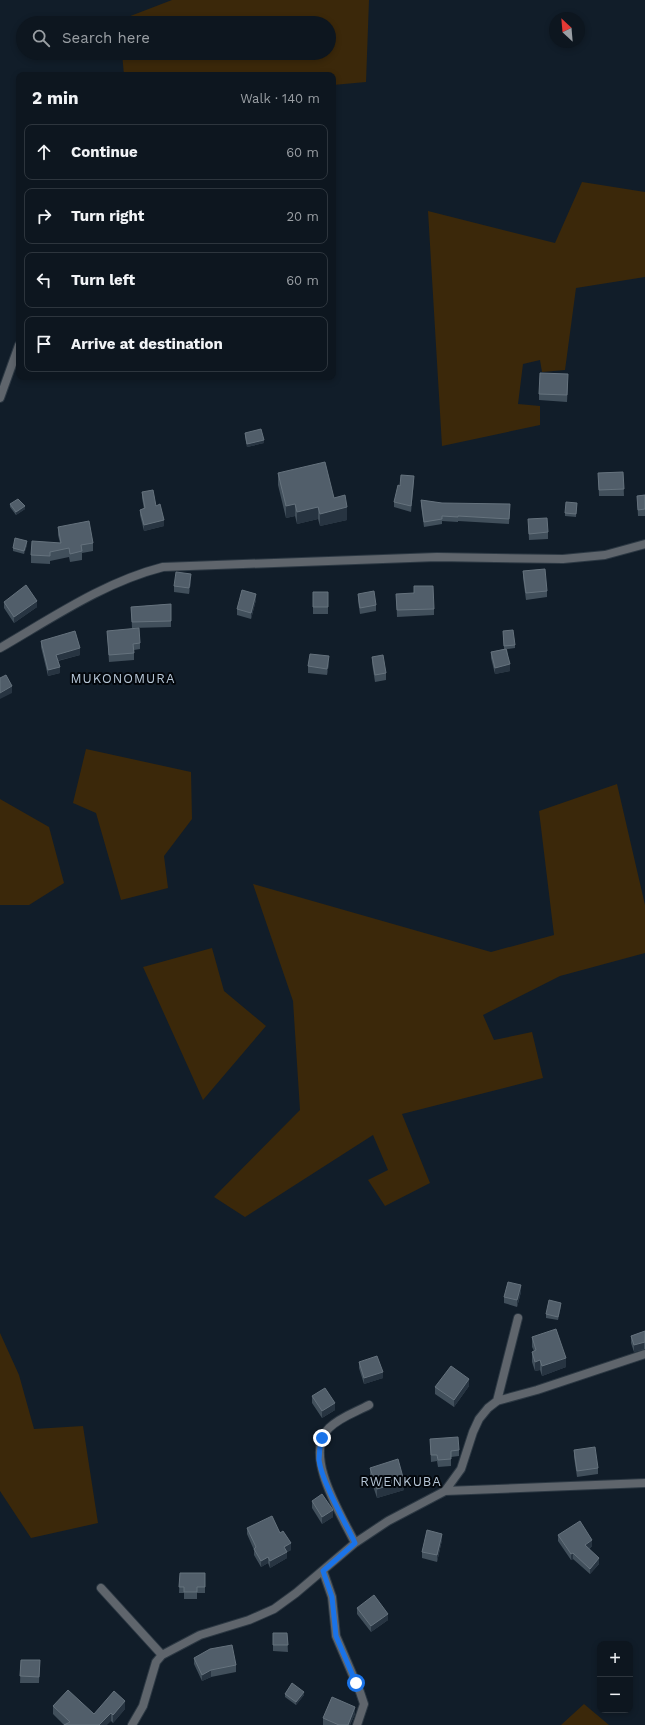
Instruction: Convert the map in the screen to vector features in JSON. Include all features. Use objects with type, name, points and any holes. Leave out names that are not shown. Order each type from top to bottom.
[{"type":"street","points":[[0,398],[16,353]]},
{"type":"street","points":[[0,648],[53,616],[106,589],[142,572],[163,567],[437,557],[563,559],[605,555],[645,544]]},
{"type":"street","points":[[497,1401],[518,1318]]},
{"type":"street","points":[[445,1491],[461,1469],[472,1432],[479,1419],[488,1408],[497,1401],[537,1390],[645,1354]]},
{"type":"street","points":[[355,1543],[338,1510],[322,1470],[319,1450],[322,1438],[328,1428],[369,1405]]},
{"type":"street","points":[[132,1725],[143,1706],[156,1662],[162,1655],[200,1634],[263,1614],[296,1593],[355,1543],[388,1521],[445,1491],[645,1483]]},
{"type":"street","points":[[323,1571],[332,1597],[336,1636],[364,1704],[356,1725]]},
{"type":"street","points":[[101,1588],[162,1655]]},
{"type":"shaded area","points":[[172,0],[369,0],[366,82],[336,85],[336,72],[124,72],[123,60],[336,60],[336,16],[130,16]]},
{"type":"shaded area","points":[[582,182],[645,192],[645,277],[576,288],[565,370],[542,372],[540,360],[523,364],[518,404],[540,406],[540,425],[442,446],[428,211],[555,243]]},
{"type":"shaded area","points":[[86,749],[191,772],[192,819],[164,856],[168,888],[121,900],[96,813],[73,803]]},
{"type":"shaded area","points":[[617,784],[645,905],[645,953],[560,976],[483,1015],[494,1040],[532,1032],[543,1078],[402,1114],[430,1183],[385,1206],[368,1180],[388,1170],[373,1135],[245,1217],[214,1197],[300,1110],[293,1001],[253,884],[491,952],[554,935],[539,811]]},
{"type":"shaded area","points":[[0,799],[49,827],[64,883],[29,905],[0,905]]},
{"type":"shaded area","points":[[212,948],[224,991],[266,1026],[203,1100],[143,967]]},
{"type":"shaded area","points":[[0,1333],[19,1375],[34,1429],[83,1426],[98,1523],[31,1538],[0,1491]]},
{"type":"shaded area","points":[[584,1704],[609,1725],[561,1725]]},
{"type":"building","points":[[540,373],[568,374],[567,395],[539,394]]},
{"type":"building","points":[[261,429],[264,440],[247,444],[245,433]]},
{"type":"building","points":[[325,462],[334,498],[345,495],[347,507],[320,514],[318,507],[297,512],[295,504],[286,506],[278,473]]},
{"type":"building","points":[[623,472],[624,489],[599,490],[598,473]]},
{"type":"building","points":[[401,475],[414,476],[411,506],[394,502],[398,485],[400,486]]},
{"type":"building","points":[[153,490],[156,506],[160,504],[164,520],[144,525],[140,510],[145,508],[142,492]]},
{"type":"building","points":[[645,495],[645,509],[638,510],[637,496]]},
{"type":"building","points":[[18,499],[25,506],[16,512],[10,504]]},
{"type":"building","points":[[421,500],[442,503],[510,504],[509,519],[442,516],[442,519],[424,522]]},
{"type":"building","points":[[566,502],[577,503],[576,514],[565,513]]},
{"type":"building","points":[[547,518],[548,532],[529,534],[528,519]]},
{"type":"building","points":[[89,521],[93,543],[81,545],[82,551],[70,554],[69,548],[50,552],[50,556],[31,555],[32,541],[61,543],[58,527]]},
{"type":"building","points":[[15,538],[27,541],[24,551],[13,548]]},
{"type":"building","points":[[545,569],[547,591],[526,593],[523,571]]},
{"type":"building","points":[[176,572],[191,574],[189,588],[174,586]]},
{"type":"building","points":[[26,585],[37,601],[14,617],[4,602]]},
{"type":"building","points":[[414,586],[433,586],[434,609],[397,610],[396,594],[414,593]]},
{"type":"building","points":[[242,590],[256,594],[251,613],[237,609]]},
{"type":"building","points":[[374,591],[376,605],[360,608],[358,594]]},
{"type":"building","points":[[313,592],[328,592],[328,607],[313,607]]},
{"type":"building","points":[[171,604],[171,621],[132,622],[131,607]]},
{"type":"building","points":[[139,628],[140,643],[133,644],[134,653],[109,655],[107,631]]},
{"type":"building","points":[[513,630],[515,645],[504,646],[503,631]]},
{"type":"building","points":[[75,631],[80,648],[56,655],[60,667],[48,670],[41,641]]},
{"type":"building","points":[[506,649],[510,664],[495,668],[491,652]]},
{"type":"building","points":[[310,654],[329,656],[327,669],[308,666]]},
{"type":"building","points":[[383,655],[386,673],[375,675],[372,657]]},
{"type":"building","points":[[6,675],[12,686],[0,693],[0,678]]},
{"type":"building","points":[[508,1282],[521,1285],[517,1300],[504,1297]]},
{"type":"building","points":[[549,1300],[561,1303],[558,1317],[546,1314]]},
{"type":"building","points":[[556,1329],[566,1358],[542,1366],[540,1360],[535,1362],[532,1352],[536,1350],[532,1337]]},
{"type":"building","points":[[645,1331],[645,1342],[634,1345],[631,1336]]},
{"type":"building","points":[[377,1356],[383,1372],[364,1378],[359,1362]]},
{"type":"building","points":[[451,1366],[469,1379],[454,1400],[435,1387]]},
{"type":"building","points":[[325,1388],[335,1403],[322,1411],[312,1396]]},
{"type":"building","points":[[458,1437],[459,1450],[451,1451],[451,1459],[438,1460],[437,1455],[431,1455],[430,1439]]},
{"type":"building","points":[[595,1447],[598,1468],[577,1471],[574,1450]]},
{"type":"building","points":[[398,1459],[404,1481],[377,1489],[370,1468]]},
{"type":"building","points":[[322,1494],[333,1510],[322,1517],[312,1501]]},
{"type":"building","points":[[272,1516],[280,1533],[283,1531],[291,1543],[284,1547],[287,1552],[270,1561],[268,1557],[261,1561],[254,1549],[256,1547],[247,1528]]},
{"type":"building","points":[[580,1521],[592,1540],[585,1545],[599,1558],[590,1569],[573,1553],[571,1554],[558,1535]]},
{"type":"building","points":[[427,1530],[442,1534],[437,1555],[422,1552]]},
{"type":"building","points":[[180,1573],[205,1573],[205,1587],[197,1587],[197,1592],[184,1592],[184,1587],[179,1587]]},
{"type":"building","points":[[374,1595],[388,1614],[371,1626],[357,1608]]},
{"type":"building","points":[[273,1633],[287,1633],[288,1645],[273,1645]]},
{"type":"building","points":[[232,1645],[236,1665],[211,1670],[202,1675],[194,1658],[210,1649]]},
{"type":"building","points":[[21,1660],[40,1660],[39,1677],[20,1676]]},
{"type":"building","points":[[292,1683],[304,1692],[296,1702],[285,1694]]},
{"type":"building","points":[[68,1690],[94,1714],[114,1691],[125,1701],[113,1715],[111,1713],[99,1725],[64,1725],[70,1722],[53,1706]]},
{"type":"building","points":[[332,1697],[355,1707],[348,1725],[339,1725],[323,1718]]},
{"type":"district","name":"MUKONOMURA","points":[[123,678]]},
{"type":"district","name":"RWENKUBA","points":[[401,1481]]},
{"type":"route","points":[[322,1438],[319,1450],[319,1460],[322,1470],[338,1510],[355,1543],[323,1571],[332,1597],[334,1625],[338,1644],[356,1683]]}]
